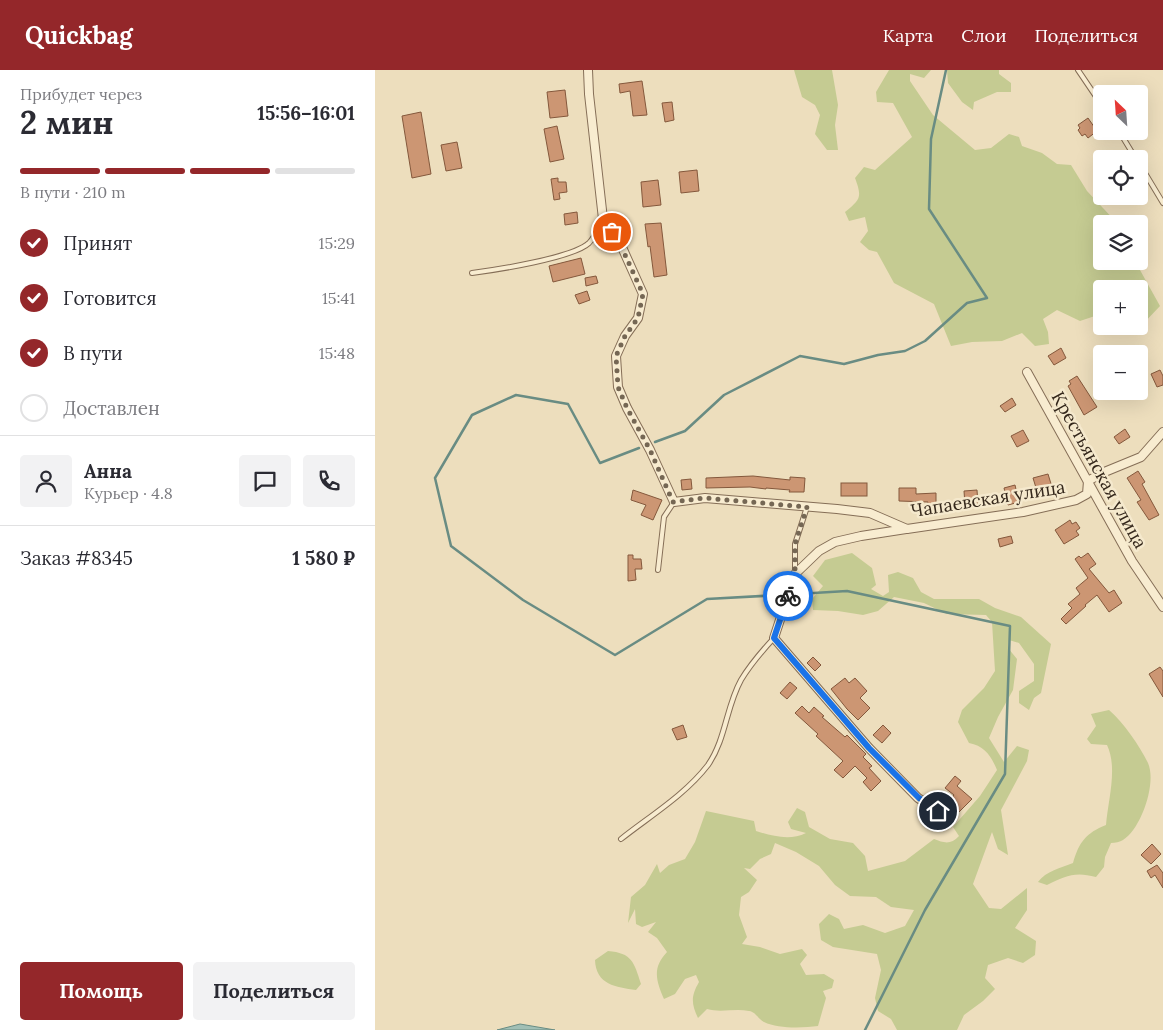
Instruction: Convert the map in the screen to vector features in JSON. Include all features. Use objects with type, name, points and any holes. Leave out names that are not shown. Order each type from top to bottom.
[{"type":"street","points":[[588,70],[603,219],[621,246],[643,294],[638,318],[625,336],[616,356],[618,387],[650,450],[673,502]]},
{"type":"street","name":"Крестьянская улица","points":[[1027,372],[1132,561],[1163,607]]},
{"type":"street","points":[[1088,481],[1102,473],[1141,457],[1163,432]]},
{"type":"street","name":"Чапаевская улица","points":[[673,502],[705,498],[870,513],[907,529],[1023,512],[1076,500],[1087,494],[1088,481]]},
{"type":"street","points":[[907,529],[835,542],[819,551],[795,574],[774,638],[869,748],[919,798],[938,811]]},
{"type":"lane","points":[[1079,70],[1093,92]]},
{"type":"lane","points":[[1148,178],[1163,203]]},
{"type":"lane","points":[[472,273],[491,271],[563,256],[589,243],[603,219]]},
{"type":"lane","points":[[658,570],[664,516],[673,502]]},
{"type":"lane","points":[[795,574],[795,544],[807,507]]},
{"type":"lane","points":[[621,839],[686,788],[708,764],[722,739],[730,708],[741,680],[774,638]]},
{"type":"green space","points":[[794,70],[832,70],[838,105],[835,125],[838,150],[827,150],[815,134],[820,115],[815,105],[802,97]]},
{"type":"green space","points":[[889,70],[931,70],[924,78],[910,74],[910,81],[933,115],[975,150],[991,148],[1009,134],[1019,137],[1022,146],[1042,153],[1057,164],[1071,165],[1093,197],[1093,205],[1100,205],[1110,215],[1093,215],[1093,270],[1140,270],[1146,280],[1093,280],[1093,317],[1080,321],[1057,310],[1043,319],[1048,332],[1049,344],[1035,346],[1022,333],[1002,341],[972,342],[951,346],[934,304],[894,283],[877,252],[869,250],[860,242],[868,231],[865,217],[849,221],[845,212],[859,197],[855,178],[864,167],[875,170],[912,137],[893,103],[877,102],[876,92]]},
{"type":"green space","points":[[947,70],[999,70],[999,74],[1011,83],[1011,92],[997,92],[974,102],[973,110],[962,102],[948,83]]},
{"type":"green space","points":[[1148,284],[1160,306],[1148,319]]},
{"type":"green space","points":[[852,553],[872,568],[876,585],[871,589],[883,596],[889,592],[888,575],[898,572],[913,578],[921,592],[934,599],[979,599],[995,608],[1021,617],[1051,644],[1041,693],[1034,698],[1029,710],[1019,703],[1019,691],[1034,681],[1034,664],[1019,643],[1009,640],[1008,648],[1017,659],[1013,690],[989,738],[1004,762],[1017,746],[1029,750],[1027,761],[1001,810],[1008,855],[998,849],[992,832],[973,884],[989,908],[1001,909],[1027,888],[1027,910],[1015,928],[1036,941],[1035,955],[1023,963],[1008,958],[988,965],[985,978],[995,989],[964,1015],[957,1030],[897,1030],[891,1019],[878,1011],[875,998],[881,970],[877,954],[833,947],[821,940],[819,924],[829,914],[839,919],[844,929],[863,925],[885,933],[905,926],[914,910],[891,907],[876,897],[850,896],[835,885],[819,866],[796,852],[775,843],[771,854],[760,859],[750,869],[744,868],[757,880],[749,892],[741,897],[739,915],[747,937],[742,944],[760,947],[780,954],[802,949],[807,955],[800,964],[806,975],[824,974],[834,980],[832,988],[823,991],[826,998],[818,1026],[776,1026],[764,1022],[755,1014],[744,1010],[717,1011],[707,1009],[698,1018],[693,1000],[694,991],[699,982],[696,975],[685,979],[675,994],[664,999],[657,980],[657,969],[667,952],[657,938],[648,932],[656,922],[642,927],[636,924],[635,909],[628,923],[631,897],[645,885],[657,864],[660,873],[669,865],[685,859],[695,842],[706,811],[754,821],[756,831],[775,836],[794,837],[806,833],[791,829],[788,822],[797,808],[805,812],[809,827],[830,839],[853,843],[865,856],[868,871],[905,861],[934,839],[947,842],[956,839],[959,836],[953,827],[980,796],[997,770],[987,752],[975,744],[969,743],[958,722],[962,710],[984,688],[995,671],[992,622],[986,615],[947,614],[924,603],[894,597],[878,611],[863,615],[813,610],[812,599],[823,586],[813,576],[825,560]]},
{"type":"green space","points":[[1109,710],[1131,735],[1148,763],[1150,782],[1146,805],[1130,834],[1122,841],[1111,843],[1105,857],[1104,867],[1096,877],[1082,874],[1065,877],[1047,885],[1038,882],[1049,872],[1073,863],[1084,839],[1093,831],[1106,825],[1112,774],[1110,754],[1107,745],[1091,744],[1087,739],[1096,726],[1091,714]]},
{"type":"green space","points":[[608,951],[622,954],[634,964],[641,984],[636,990],[615,986],[603,980],[599,975],[595,960]]},
{"type":"water","points":[[520,1024],[555,1030],[497,1030]]},
{"type":"building","points":[[642,81],[647,115],[633,116],[630,91],[620,93],[619,84]]},
{"type":"building","points":[[565,90],[568,116],[550,118],[547,92]]},
{"type":"building","points":[[672,102],[674,120],[665,122],[662,103]]},
{"type":"building","points":[[421,112],[431,174],[412,178],[402,116]]},
{"type":"building","points":[[1088,118],[1093,125],[1093,134],[1088,138],[1085,134],[1082,136],[1078,130],[1080,128],[1078,125]]},
{"type":"building","points":[[557,126],[564,159],[550,162],[544,129]]},
{"type":"building","points":[[457,142],[462,168],[446,171],[441,145]]},
{"type":"building","points":[[697,170],[699,191],[681,193],[679,172]]},
{"type":"building","points":[[558,178],[558,182],[566,182],[567,192],[559,193],[560,199],[554,200],[551,179]]},
{"type":"building","points":[[658,180],[661,205],[643,207],[641,182]]},
{"type":"building","points":[[577,212],[578,223],[565,225],[564,214]]},
{"type":"building","points":[[661,223],[667,275],[654,277],[645,224]]},
{"type":"building","points":[[581,258],[585,274],[553,282],[549,266]]},
{"type":"building","points":[[596,276],[598,283],[586,286],[585,278]]},
{"type":"building","points":[[587,291],[590,300],[579,304],[575,295]]},
{"type":"building","points":[[1061,348],[1066,358],[1054,365],[1048,356]]},
{"type":"building","points":[[1160,370],[1163,376],[1163,385],[1157,387],[1151,374]]},
{"type":"building","points":[[1077,376],[1097,407],[1084,415],[1068,386],[1071,384],[1069,381]]},
{"type":"building","points":[[1012,398],[1016,405],[1005,412],[1000,406]]},
{"type":"building","points":[[1125,429],[1130,437],[1119,444],[1114,437]]},
{"type":"building","points":[[1023,430],[1029,441],[1017,447],[1011,436]]},
{"type":"building","points":[[1138,471],[1145,482],[1142,484],[1159,515],[1149,520],[1137,502],[1141,500],[1127,478]]},
{"type":"building","points":[[1048,474],[1052,487],[1037,491],[1033,478]]},
{"type":"building","points":[[753,476],[790,480],[790,477],[805,478],[804,492],[750,487],[706,488],[706,478]]},
{"type":"building","points":[[691,479],[692,489],[682,490],[681,480]]},
{"type":"building","points":[[841,483],[867,483],[867,496],[841,496]]},
{"type":"building","points":[[1015,485],[1019,502],[1008,505],[1004,488]]},
{"type":"building","points":[[899,488],[916,488],[916,494],[936,493],[936,506],[928,506],[928,502],[899,501]]},
{"type":"building","points":[[633,490],[662,500],[653,520],[641,515],[646,505],[631,500]]},
{"type":"building","points":[[977,490],[978,504],[965,505],[964,491]]},
{"type":"building","points":[[1070,520],[1072,524],[1076,522],[1080,528],[1076,531],[1079,535],[1064,544],[1055,530]]},
{"type":"building","points":[[1011,536],[1013,543],[1000,547],[998,539]]},
{"type":"building","points":[[1088,553],[1096,564],[1089,569],[1109,593],[1114,590],[1122,603],[1109,612],[1097,595],[1066,624],[1061,619],[1072,608],[1068,604],[1080,594],[1076,588],[1088,578],[1075,559],[1079,556],[1081,558]]},
{"type":"building","points":[[628,555],[633,555],[633,559],[641,559],[642,569],[635,569],[636,580],[628,581]]},
{"type":"building","points":[[813,657],[821,665],[815,671],[807,663]]},
{"type":"building","points":[[1160,667],[1163,671],[1163,697],[1149,674]]},
{"type":"building","points":[[845,678],[849,683],[855,678],[867,691],[860,698],[870,708],[858,720],[831,689]]},
{"type":"building","points":[[790,682],[797,688],[787,699],[780,693]]},
{"type":"building","points":[[802,706],[809,713],[814,707],[824,716],[822,717],[845,737],[847,735],[866,754],[863,757],[872,766],[869,768],[881,781],[871,791],[863,782],[867,778],[855,766],[843,778],[834,770],[843,761],[795,713]]},
{"type":"building","points":[[683,725],[687,737],[677,740],[672,729]]},
{"type":"building","points":[[883,725],[891,733],[882,743],[873,735]]},
{"type":"building","points":[[955,776],[961,781],[957,786],[972,799],[959,812],[948,802],[954,795],[945,788]]},
{"type":"building","points":[[1152,844],[1161,854],[1151,864],[1141,855]]},
{"type":"building","points":[[1157,865],[1163,873],[1163,888],[1155,875],[1151,878],[1147,871]]},
{"type":"waterway","points":[[655,442],[685,431],[724,395],[800,356],[844,364],[878,355],[905,351],[925,341],[967,303],[987,298],[929,209],[931,139],[946,70]]},
{"type":"waterway","points":[[639,448],[600,463],[568,404],[516,395],[472,415],[435,478],[451,546],[523,600],[615,655],[707,599],[780,595]]},
{"type":"waterway","points":[[797,594],[847,591],[1010,626],[1005,774],[925,910],[865,1030]]},
{"type":"way so far","points":[[612,232],[621,246],[643,294],[638,318],[625,336],[616,356],[618,387],[627,408],[650,450],[673,502],[705,498],[807,507],[795,544],[795,574],[788,596]]},
{"type":"route","points":[[788,596],[774,638],[869,748],[919,798],[938,811]]}]
